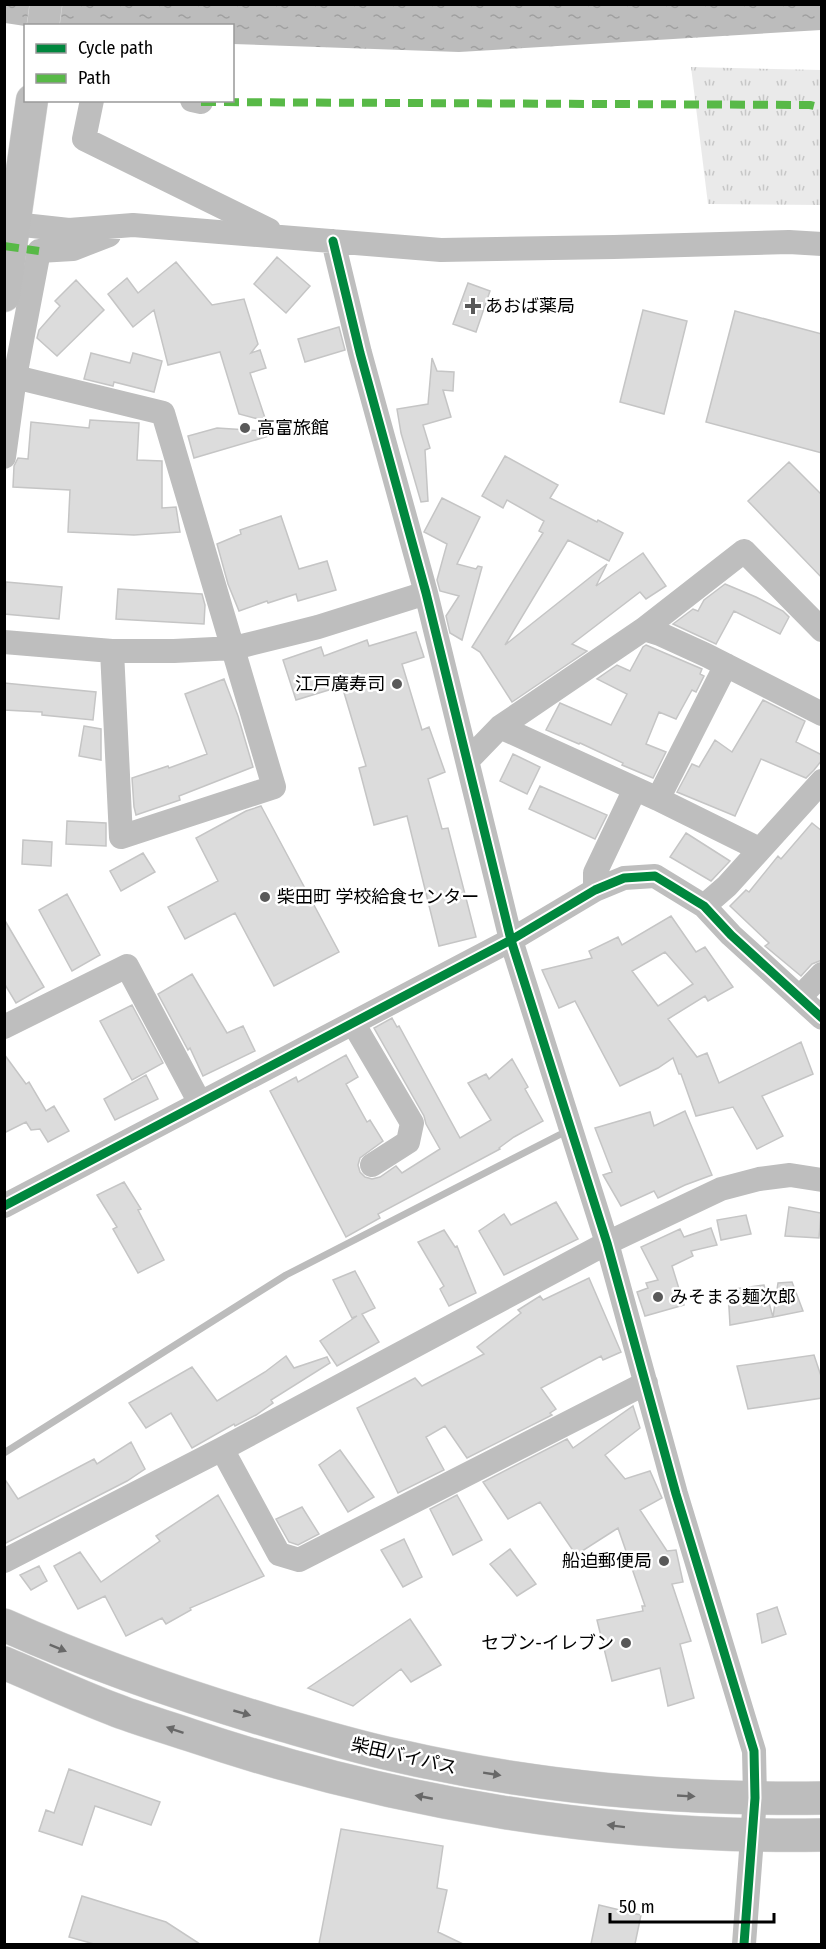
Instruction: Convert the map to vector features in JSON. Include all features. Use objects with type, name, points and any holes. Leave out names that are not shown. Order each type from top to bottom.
[{"type":"highway","name":"柴田バイパス","points":[[4,1624],[125,1675],[214,1705],[397,1756],[472,1771],[588,1788],[681,1796],[822,1798]]},
{"type":"highway","name":"柴田バイパス","points":[[4,1662],[113,1709],[251,1755],[363,1785],[472,1807],[650,1830],[751,1836],[822,1835]]},
{"type":"main road","points":[[43,24],[46,4]]},
{"type":"main road","points":[[4,296],[12,215],[32,102]]},
{"type":"street","points":[[92,102],[84,139],[282,237]]},
{"type":"street","points":[[12,215],[69,230],[133,225],[441,250],[614,248],[789,242],[822,244]]},
{"type":"street","points":[[4,457],[15,376],[39,251],[74,249],[133,225]]},
{"type":"street","points":[[333,241],[360,353],[426,593],[511,940],[607,1243],[676,1494],[754,1751],[755,1798],[744,1944]]},
{"type":"street","points":[[15,376],[163,413],[274,787],[121,837],[112,651]]},
{"type":"street","points":[[468,760],[500,726],[644,629],[744,550],[822,630]]},
{"type":"street","points":[[4,642],[112,651],[234,648],[318,627],[426,593]]},
{"type":"street","points":[[644,629],[660,634],[726,665],[822,714]]},
{"type":"street","points":[[658,799],[726,665]]},
{"type":"street","points":[[500,726],[658,799],[759,849]]},
{"type":"street","points":[[704,906],[727,886],[822,781]]},
{"type":"street","points":[[595,890],[595,873],[636,789]]},
{"type":"street","points":[[4,1206],[511,940],[595,890],[624,878],[654,876],[704,906],[731,935],[822,1018]]},
{"type":"street","points":[[4,1028],[127,966],[200,1104]]},
{"type":"street","points":[[800,998],[822,974]]},
{"type":"street","points":[[353,1023],[412,1123],[408,1142],[372,1165]]},
{"type":"street","points":[[4,1561],[222,1449],[607,1243],[721,1189],[759,1179],[790,1175],[822,1180]]},
{"type":"street","points":[[222,1449],[279,1554],[298,1560],[646,1383]]},
{"type":"green space","points":[[691,67],[821,70],[821,205],[708,204]]},
{"type":"water","points":[[5,4],[822,5],[821,30],[459,52],[234,44],[234,24],[24,24],[24,26],[5,23]]},
{"type":"building","points":[[277,257],[310,286],[286,313],[254,284]]},
{"type":"building","points":[[176,262],[212,305],[244,299],[258,344],[251,353],[260,350],[266,368],[250,373],[266,421],[239,414],[220,352],[168,365],[154,310],[133,327],[108,294],[127,278],[138,293]]},
{"type":"building","points":[[76,280],[104,310],[57,356],[37,338],[39,330],[60,306],[55,301]]},
{"type":"building","points":[[468,283],[490,291],[476,332],[453,324]]},
{"type":"building","points":[[643,310],[687,321],[664,414],[620,402]]},
{"type":"building","points":[[735,311],[822,334],[822,453],[706,422]]},
{"type":"building","points":[[339,327],[345,350],[305,362],[298,339]]},
{"type":"building","points":[[91,353],[130,363],[133,353],[162,361],[154,392],[114,382],[113,386],[84,379]]},
{"type":"building","points":[[432,358],[437,371],[454,372],[453,391],[443,390],[451,417],[423,425],[430,448],[425,450],[428,501],[421,502],[401,433],[397,409],[428,404]]},
{"type":"building","points":[[90,420],[139,423],[137,460],[162,461],[162,508],[176,507],[180,532],[134,535],[68,532],[70,490],[13,487],[14,466],[18,458],[28,459],[31,422],[89,428]]},
{"type":"building","points":[[217,428],[279,433],[194,458],[188,436]]},
{"type":"building","points":[[505,456],[558,485],[550,498],[623,533],[609,561],[568,540],[505,645],[607,564],[596,586],[643,553],[666,586],[646,599],[640,592],[572,644],[587,651],[512,702],[480,652],[472,647],[543,533],[539,531],[544,521],[507,500],[503,508],[482,496]]},
{"type":"building","points":[[789,462],[822,495],[822,578],[748,501]]},
{"type":"building","points":[[442,498],[480,517],[457,564],[476,569],[478,566],[482,567],[462,640],[450,633],[446,616],[459,596],[440,591],[437,580],[447,544],[424,532]]},
{"type":"building","points":[[281,516],[299,569],[327,561],[336,590],[298,601],[296,594],[239,611],[228,584],[217,544],[241,534],[240,530]]},
{"type":"building","points":[[6,582],[62,587],[59,619],[4,614]]},
{"type":"building","points":[[725,584],[783,611],[789,617],[780,634],[734,611],[716,644],[673,624],[693,609],[698,611],[704,600]]},
{"type":"building","points":[[118,589],[202,594],[205,605],[204,624],[116,619]]},
{"type":"building","points":[[416,632],[424,657],[402,664],[422,730],[429,727],[445,772],[428,779],[442,829],[448,828],[476,937],[439,946],[407,816],[374,825],[359,768],[366,766],[342,686],[296,700],[283,660],[321,647],[324,656],[367,640],[369,646]]},
{"type":"building","points":[[646,645],[702,669],[700,674],[704,676],[696,692],[692,690],[676,719],[659,712],[646,744],[666,752],[653,778],[580,743],[546,730],[560,703],[611,725],[627,694],[597,679],[617,665],[630,671]]},
{"type":"building","points":[[224,679],[253,767],[179,796],[180,800],[136,815],[132,778],[207,754],[185,694]]},
{"type":"building","points":[[4,683],[96,692],[93,720],[42,715],[42,712],[4,710]]},
{"type":"building","points":[[763,700],[805,721],[796,742],[822,755],[822,760],[814,770],[806,778],[761,759],[735,816],[677,792],[692,764],[699,767],[715,740],[732,752]]},
{"type":"building","points":[[84,726],[101,729],[101,760],[79,756]]},
{"type":"building","points":[[513,754],[540,767],[527,794],[500,781]]},
{"type":"building","points":[[540,786],[607,815],[595,839],[529,809]]},
{"type":"building","points":[[261,806],[339,952],[274,986],[235,913],[185,939],[168,907],[218,881],[196,838],[246,811]]},
{"type":"building","points":[[67,821],[106,823],[106,846],[66,844]]},
{"type":"building","points":[[812,823],[822,831],[822,960],[812,964],[801,976],[765,946],[769,943],[730,906],[746,890],[749,892],[778,856],[781,859]]},
{"type":"building","points":[[686,833],[730,861],[711,881],[670,857]]},
{"type":"building","points":[[23,840],[52,842],[51,866],[22,864]]},
{"type":"building","points":[[143,853],[155,872],[121,891],[110,871]]},
{"type":"building","points":[[67,894],[100,955],[72,971],[39,910]]},
{"type":"building","points":[[671,916],[696,952],[705,947],[733,987],[708,1001],[705,996],[668,1019],[697,1057],[707,1053],[719,1083],[801,1042],[813,1074],[762,1096],[783,1136],[757,1149],[733,1107],[696,1116],[673,1058],[658,1068],[620,1086],[575,1001],[559,1008],[542,970],[592,958],[589,951],[618,937],[622,945]],"holes":[[[665,952],[693,984],[658,1006],[632,971]]]},
{"type":"building","points":[[4,919],[44,987],[16,1003],[4,983]]},
{"type":"building","points":[[192,974],[227,1033],[243,1026],[255,1051],[203,1076],[190,1048],[188,1050],[158,994]]},
{"type":"building","points":[[132,1005],[163,1063],[132,1080],[100,1021]]},
{"type":"building","points":[[392,1018],[397,1027],[399,1026],[460,1138],[491,1120],[468,1083],[486,1074],[489,1079],[512,1059],[543,1121],[514,1137],[500,1149],[378,1214],[380,1218],[346,1237],[270,1091],[296,1077],[298,1082],[346,1055],[358,1077],[346,1084],[367,1122],[370,1120],[383,1141],[360,1158],[358,1165],[360,1172],[372,1179],[380,1177],[396,1166],[402,1173],[440,1149],[374,1028]]},
{"type":"building","points":[[4,1054],[26,1084],[29,1082],[46,1111],[54,1106],[69,1131],[48,1142],[40,1129],[31,1130],[26,1122],[4,1133]]},
{"type":"building","points":[[146,1075],[158,1099],[115,1120],[104,1099]]},
{"type":"building","points":[[685,1111],[712,1175],[658,1198],[654,1191],[621,1206],[603,1175],[612,1172],[595,1128],[650,1112],[654,1126]]},
{"type":"building","points":[[124,1182],[141,1209],[138,1210],[164,1260],[138,1273],[113,1229],[117,1227],[97,1195]]},
{"type":"building","points":[[556,1202],[578,1239],[504,1275],[479,1231],[504,1214],[511,1225]]},
{"type":"building","points":[[789,1207],[821,1213],[819,1238],[785,1236]]},
{"type":"building","points":[[746,1215],[751,1234],[721,1240],[717,1220]]},
{"type":"building","points":[[711,1228],[717,1245],[691,1251],[693,1256],[672,1266],[684,1305],[645,1316],[637,1292],[648,1288],[646,1283],[658,1280],[641,1247],[680,1229],[684,1237]]},
{"type":"building","points":[[444,1230],[455,1247],[457,1246],[476,1293],[449,1306],[440,1289],[444,1286],[418,1242]]},
{"type":"building","points":[[355,1271],[375,1308],[362,1314],[379,1342],[337,1366],[320,1341],[357,1316],[352,1318],[333,1280]]},
{"type":"building","points":[[589,1278],[621,1352],[603,1360],[601,1356],[541,1388],[556,1409],[550,1413],[552,1415],[467,1458],[445,1426],[426,1437],[444,1470],[398,1493],[357,1408],[415,1378],[422,1386],[484,1354],[477,1347],[521,1313],[518,1310],[540,1296],[543,1300]]},
{"type":"building","points":[[792,1282],[803,1311],[773,1317],[778,1283]]},
{"type":"building","points":[[764,1285],[773,1317],[730,1325],[728,1290]]},
{"type":"building","points":[[814,1355],[822,1379],[822,1398],[748,1409],[737,1366]]},
{"type":"building","points":[[286,1356],[294,1368],[327,1357],[330,1363],[271,1400],[273,1403],[256,1415],[235,1426],[234,1424],[192,1448],[171,1413],[146,1428],[129,1403],[192,1367],[217,1401],[265,1372]]},
{"type":"building","points":[[633,1406],[640,1428],[605,1455],[625,1479],[650,1471],[662,1498],[640,1510],[667,1551],[676,1550],[683,1582],[672,1584],[691,1641],[680,1644],[694,1698],[668,1706],[660,1668],[612,1681],[597,1620],[643,1611],[642,1606],[645,1606],[618,1528],[576,1555],[540,1502],[508,1519],[483,1482],[567,1439],[573,1448]]},
{"type":"building","points":[[131,1442],[145,1469],[127,1481],[4,1544],[4,1478],[18,1499],[94,1459],[97,1464]]},
{"type":"building","points":[[340,1450],[374,1497],[348,1512],[319,1465]]},
{"type":"building","points":[[218,1495],[264,1576],[190,1608],[191,1610],[166,1624],[162,1618],[126,1636],[105,1596],[78,1609],[54,1566],[80,1552],[101,1582],[160,1541],[156,1536]]},
{"type":"building","points":[[457,1495],[482,1540],[453,1555],[430,1509]]},
{"type":"building","points":[[302,1507],[319,1534],[298,1545],[289,1542],[276,1519]]},
{"type":"building","points":[[404,1539],[422,1577],[403,1587],[381,1550]]},
{"type":"building","points":[[510,1549],[536,1584],[517,1596],[490,1564]]},
{"type":"building","points":[[39,1566],[47,1581],[31,1590],[20,1575]]},
{"type":"building","points":[[777,1607],[786,1634],[762,1643],[757,1614]]},
{"type":"building","points":[[410,1619],[441,1665],[411,1682],[401,1669],[353,1706],[308,1688]]},
{"type":"building","points":[[69,1769],[160,1802],[151,1825],[95,1806],[82,1845],[39,1831],[46,1810],[54,1813]]},
{"type":"building","points":[[341,1829],[443,1846],[437,1888],[447,1890],[438,1932],[463,1944],[319,1944]]},
{"type":"building","points":[[82,1896],[166,1922],[200,1944],[94,1944],[69,1937]]},
{"type":"building","points":[[599,1905],[641,1915],[635,1944],[591,1944]]},
{"type":"waterway","points":[[4,1453],[286,1275],[559,1135]]},
{"type":"marked path","points":[[201,102],[810,105],[822,108]]},
{"type":"marked path","points":[[4,246],[39,251]]},
{"type":"cycle path","points":[[333,241],[360,353],[426,593],[511,940],[607,1243],[676,1494],[754,1751],[755,1798],[744,1944]]},
{"type":"cycle path","points":[[4,1206],[511,940],[595,890],[624,878],[655,876],[704,906],[731,935],[822,1018]]},
{"type":"place","name":"あおば薬局","points":[[473,306]]},
{"type":"place","name":"高富旅館","points":[[245,428]]},
{"type":"place","name":"江戸廣寿司","points":[[397,684]]},
{"type":"place","name":"柴田町 学校給食センター","points":[[265,897]]},
{"type":"place","name":"みそまる麺次郎","points":[[658,1297]]},
{"type":"place","name":"船迫郵便局","points":[[664,1561]]},
{"type":"place","name":"セブン-イレブン","points":[[626,1643]]}]
